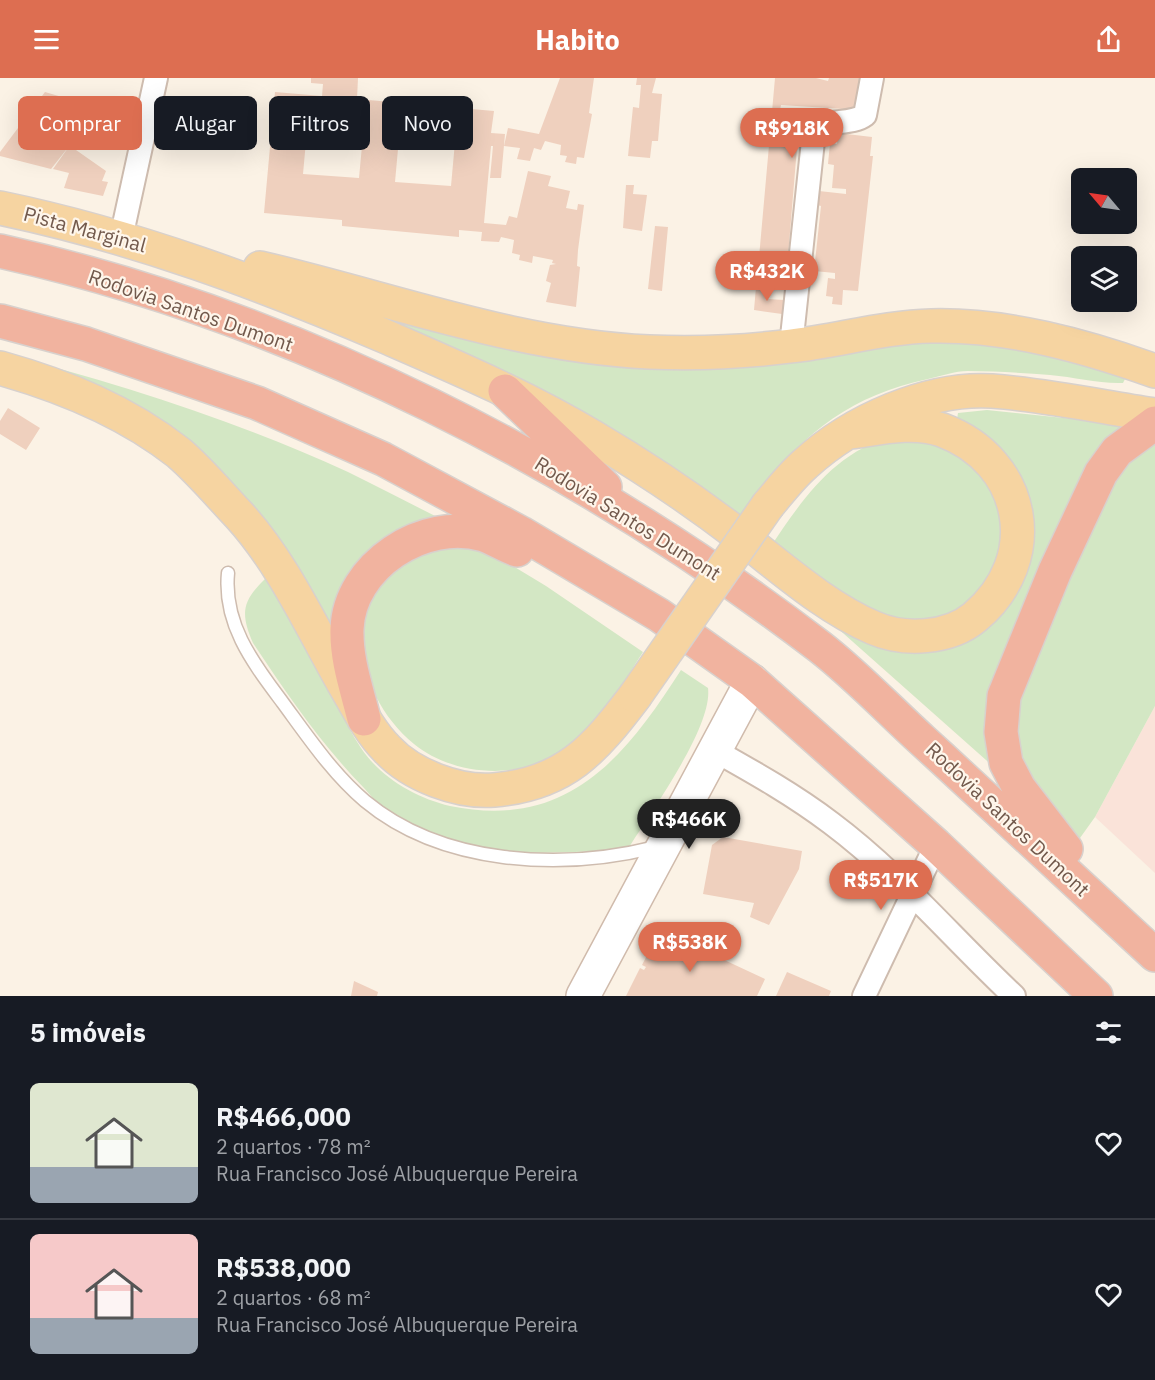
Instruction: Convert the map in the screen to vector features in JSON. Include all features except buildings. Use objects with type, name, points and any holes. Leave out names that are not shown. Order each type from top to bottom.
[{"type":"highway","name":"Rodovia Santos Dumont","points":[[0,251],[77,270],[186,304],[390,385],[542,463],[643,524],[703,562],[823,650],[1155,954]]},
{"type":"highway","points":[[0,321],[86,344],[257,403],[383,459],[521,533],[659,615],[752,681],[936,845],[1096,996]]},
{"type":"highway","points":[[505,391],[643,524]]},
{"type":"highway","points":[[1155,423],[1117,451],[1101,473],[1055,571],[1015,666],[1004,696],[1001,732],[1006,763],[1024,797],[1155,954]]},
{"type":"highway","points":[[364,719],[350,663],[347,628],[355,598],[370,572],[398,548],[422,537],[451,533],[482,535],[659,615]]},
{"type":"main road","name":"Pista Marginal","points":[[0,208],[170,252]]},
{"type":"main road","points":[[170,252],[211,256],[306,279],[463,323],[571,344],[647,352],[705,353],[791,346],[931,326],[992,329],[1050,341],[1155,371]]},
{"type":"main road","points":[[170,252],[348,321],[473,374],[591,435],[690,498],[837,608],[877,629],[910,636],[940,634],[974,619],[998,592],[1017,554],[1018,523],[1009,488],[982,452],[961,439],[930,427],[897,426],[851,432]]},
{"type":"main road","points":[[0,368],[86,396],[126,418],[179,454],[241,517],[277,566],[364,719],[387,750],[414,770],[443,783],[481,792],[538,784],[574,763],[602,739],[635,696],[768,505],[805,464],[851,432],[886,414],[951,393],[991,391],[1155,415]]},
{"type":"main road","points":[[1056,401],[1121,397],[1155,387]]},
{"type":"main road","points":[[583,996],[752,681]]},
{"type":"street","points":[[121,238],[156,78]]},
{"type":"street","points":[[791,346],[813,141],[819,126],[828,122],[857,120],[865,115],[872,78]]},
{"type":"street","points":[[714,750],[786,790],[833,824],[911,894],[1007,993]]},
{"type":"street","points":[[864,996],[936,845]]},
{"type":"lane","points":[[228,573],[227,600],[234,627],[256,668],[321,754],[364,800],[397,825],[434,842],[482,854],[530,860],[628,854],[663,846]]},
{"type":"shaded area","points":[[1155,706],[1155,873],[1095,817]]},
{"type":"green space","points":[[345,308],[519,344],[990,340],[1123,373],[1125,379],[1123,383],[1114,383],[1050,375],[968,371],[896,388],[867,399],[841,413],[817,430],[775,472],[736,523]]},
{"type":"green space","points":[[0,353],[133,390],[263,436],[348,472],[445,521],[335,624],[321,626],[241,501]]},
{"type":"green space","points":[[987,410],[1131,425],[1017,626],[999,665],[988,707],[995,768],[817,610],[944,642],[1026,550],[956,425],[958,413]]},
{"type":"green space","points":[[925,436],[979,464],[1005,520],[992,580],[971,603],[945,619],[883,622],[771,546],[808,495],[853,453],[892,437]]},
{"type":"green space","points":[[1155,437],[1155,706],[1095,817],[1080,838],[1044,803],[1018,758],[1017,680],[1111,472]]},
{"type":"green space","points":[[434,546],[485,549],[546,586],[643,652],[593,726],[572,746],[555,757],[514,770],[472,769],[451,764],[431,756],[414,744],[396,727],[381,706],[370,683],[363,659],[361,635],[364,611],[373,588],[393,564]]},
{"type":"green space","points":[[266,578],[309,645],[361,748],[369,759],[389,777],[425,798],[450,806],[491,811],[527,807],[559,797],[588,780],[614,758],[660,702],[681,670],[708,688],[707,705],[701,725],[678,770],[628,849],[509,852],[450,843],[396,820],[379,805],[333,754],[279,681],[253,643],[246,623],[248,601]]}]
